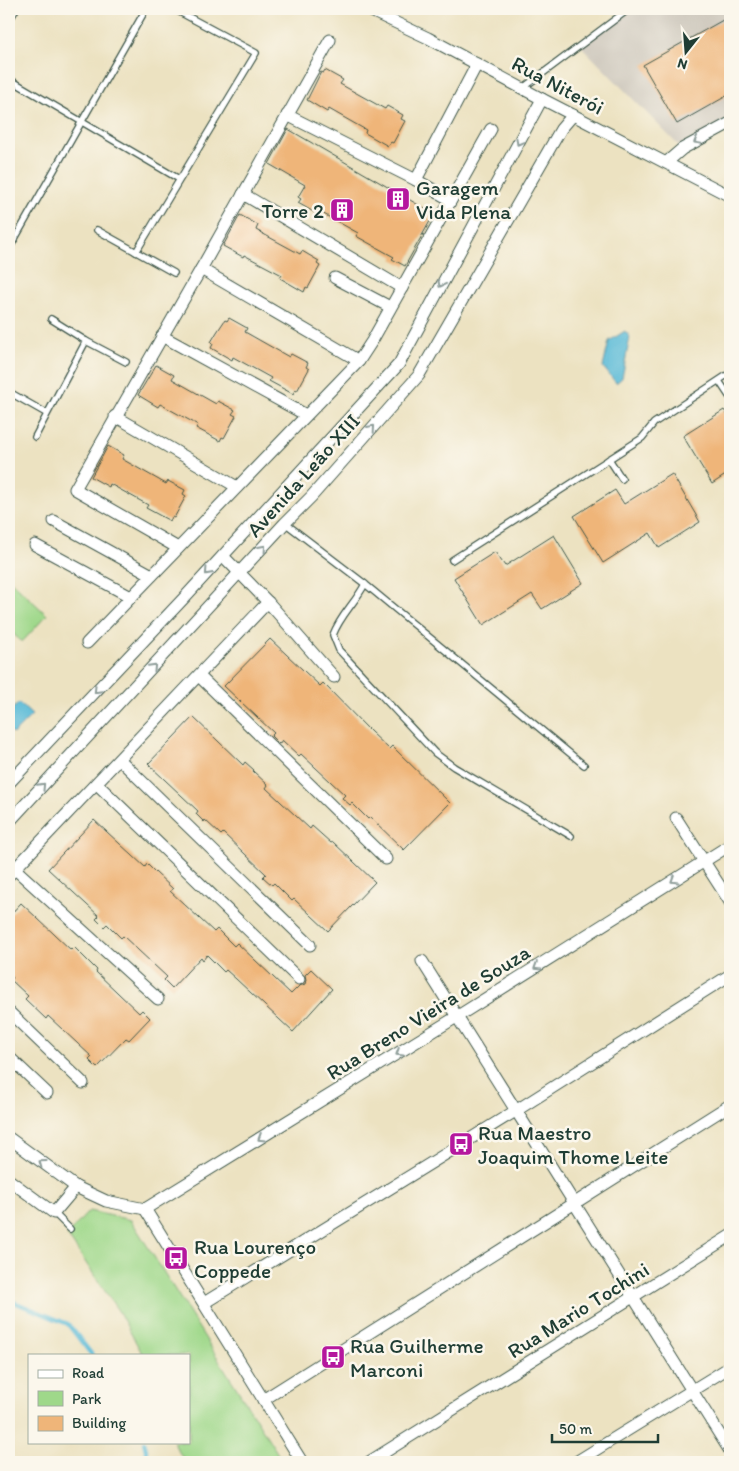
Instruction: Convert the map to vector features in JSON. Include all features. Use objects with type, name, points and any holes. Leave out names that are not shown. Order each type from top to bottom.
[{"type":"street","name":"Rua Niterói","points":[[367,9],[428,38],[730,196]]},
{"type":"street","points":[[178,548],[74,489],[330,40]]},
{"type":"street","points":[[416,180],[477,64]]},
{"type":"street","name":"Avenida Leão XIII","points":[[9,783],[223,556],[399,364],[542,99]]},
{"type":"street","name":"Avenida Leão XIII","points":[[9,822],[311,497],[419,375],[561,129],[573,114]]},
{"type":"street","points":[[287,115],[416,180],[451,200]]},
{"type":"street","points":[[667,162],[682,149],[730,123]]},
{"type":"street","points":[[87,643],[359,361],[402,288],[490,129]]},
{"type":"street","points":[[243,194],[402,288]]},
{"type":"street","points":[[201,269],[359,361]]},
{"type":"street","points":[[335,278],[390,307]]},
{"type":"street","points":[[162,336],[306,415]]},
{"type":"street","points":[[115,416],[237,487]]},
{"type":"street","points":[[54,521],[152,575]]},
{"type":"street","points":[[35,545],[131,597]]},
{"type":"street","points":[[223,556],[268,602],[334,677]]},
{"type":"street","points":[[158,1000],[12,872],[268,602]]},
{"type":"street","points":[[199,676],[386,859]]},
{"type":"street","points":[[120,760],[310,945]]},
{"type":"street","points":[[97,784],[299,979]]},
{"type":"street","points":[[676,818],[730,902]]},
{"type":"street","name":"Rua Breno Vieira de Souza","points":[[145,1209],[730,845]]},
{"type":"street","points":[[422,961],[635,1296],[730,1450]]},
{"type":"street","points":[[204,1303],[517,1110],[730,975]]},
{"type":"street","points":[[9,1012],[83,1082]]},
{"type":"street","points":[[9,1057],[47,1093]]},
{"type":"street","points":[[264,1400],[730,1106]]},
{"type":"street","points":[[9,1138],[76,1187],[106,1201],[145,1209],[302,1462]]},
{"type":"street","points":[[9,1180],[54,1213],[76,1187]]},
{"type":"street","name":"Rua Mario Tochini","points":[[369,1462],[730,1236]]},
{"type":"street","points":[[576,1462],[730,1366]]},
{"type":"lane","points":[[9,21],[16,9]]},
{"type":"lane","points":[[9,249],[146,9]]},
{"type":"lane","points":[[136,252],[256,53],[174,9]]},
{"type":"lane","points":[[523,88],[629,9]]},
{"type":"lane","points":[[9,79],[179,179]]},
{"type":"lane","points":[[97,230],[174,273]]},
{"type":"lane","points":[[51,319],[86,341],[126,362]]},
{"type":"lane","points":[[34,437],[86,341]]},
{"type":"lane","points":[[452,560],[642,438],[654,423],[730,373]]},
{"type":"lane","points":[[719,380],[729,396]]},
{"type":"lane","points":[[9,392],[46,413]]},
{"type":"lane","points":[[609,459],[622,478]]},
{"type":"lane","points":[[285,523],[364,584],[584,765]]},
{"type":"lane","points":[[364,584],[356,600],[338,622],[333,635],[339,650],[435,753],[454,767],[571,836]]},
{"type":"lane","points":[[54,1213],[70,1229]]},
{"type":"shaded area","points":[[629,9],[730,9],[730,122],[682,149],[580,45]]},
{"type":"green space","points":[[9,579],[47,615],[22,642],[9,630]]},
{"type":"green space","points":[[89,1211],[131,1220],[283,1462],[185,1462],[174,1444],[190,1444],[190,1354],[142,1354],[119,1312],[67,1235]]},
{"type":"water","points":[[625,331],[630,337],[622,378],[616,383],[603,367],[609,341]]},
{"type":"water","points":[[19,703],[32,715],[13,734],[9,730],[9,712]]},
{"type":"building","points":[[730,16],[730,94],[677,124],[643,65]]},
{"type":"building","points":[[325,70],[343,80],[340,84],[385,109],[387,106],[403,115],[401,119],[405,121],[393,143],[391,142],[388,146],[365,133],[366,130],[329,109],[327,112],[307,100],[321,72],[323,73]]},
{"type":"building","points":[[288,129],[434,214],[405,266],[392,259],[394,257],[356,236],[358,233],[320,212],[319,215],[298,203],[301,199],[298,197],[305,185],[269,164]]},
{"type":"building","points":[[240,215],[258,225],[256,230],[300,254],[302,251],[319,261],[317,264],[320,266],[304,292],[280,278],[282,275],[223,246]]},
{"type":"building","points":[[229,318],[247,328],[245,332],[289,357],[291,354],[308,363],[306,367],[309,369],[297,391],[295,390],[293,394],[269,381],[271,378],[233,357],[232,360],[211,348],[213,344],[211,342],[217,332],[225,320],[227,321]]},
{"type":"building","points":[[156,365],[174,375],[172,379],[216,404],[218,401],[235,410],[232,414],[236,416],[224,438],[222,437],[220,441],[196,428],[198,425],[160,404],[158,407],[138,395]]},
{"type":"building","points":[[724,410],[730,419],[730,472],[712,484],[683,436]]},
{"type":"building","points":[[108,446],[124,455],[122,459],[166,484],[168,481],[185,490],[183,494],[186,496],[174,518],[172,517],[170,521],[146,508],[148,505],[110,484],[109,487],[91,477]]},
{"type":"building","points":[[672,474],[700,522],[659,548],[650,533],[603,563],[574,516],[615,490],[624,504]]},
{"type":"building","points":[[554,535],[583,583],[542,609],[532,594],[483,625],[454,578],[495,552],[505,566]]},
{"type":"building","points":[[270,639],[320,686],[323,683],[389,749],[392,746],[450,803],[404,850],[370,817],[368,819],[352,803],[350,805],[342,798],[345,795],[301,754],[299,756],[282,740],[279,744],[271,736],[274,733],[224,686]]},
{"type":"building","points":[[193,717],[243,765],[245,762],[254,770],[268,785],[266,788],[310,829],[312,826],[331,843],[333,842],[375,882],[328,931],[294,899],[292,901],[274,883],[272,885],[263,877],[266,874],[223,833],[221,835],[205,820],[204,822],[196,814],[198,811],[148,764]]},
{"type":"building","points":[[94,820],[145,867],[147,864],[173,889],[170,891],[214,932],[217,929],[234,946],[237,943],[291,994],[299,986],[305,984],[305,975],[311,969],[332,989],[293,1032],[207,955],[203,960],[201,957],[172,988],[164,980],[167,977],[123,936],[121,938],[107,924],[104,927],[96,919],[99,916],[48,869]]},
{"type":"building","points":[[21,903],[71,950],[74,947],[97,970],[96,972],[139,1013],[142,1010],[150,1018],[129,1040],[126,1038],[97,1068],[89,1060],[92,1057],[48,1016],[46,1019],[25,999],[28,996],[11,980],[13,978],[9,973],[9,916]]},
{"type":"waterway","points":[[9,1300],[68,1324],[91,1354]]},
{"type":"waterway","points":[[144,1444],[149,1462]]},
{"type":"place","name":"Garagem Vida Plena","points":[[398,199]]},
{"type":"place","name":"Torre 2","points":[[342,210]]},
{"type":"place","name":"Rua Maestro Joaquim Thome Leite","points":[[461,1144]]},
{"type":"place","name":"Rua Lourenço Coppede","points":[[176,1258]]},
{"type":"place","name":"Rua Guilherme Marconi","points":[[333,1357]]}]
